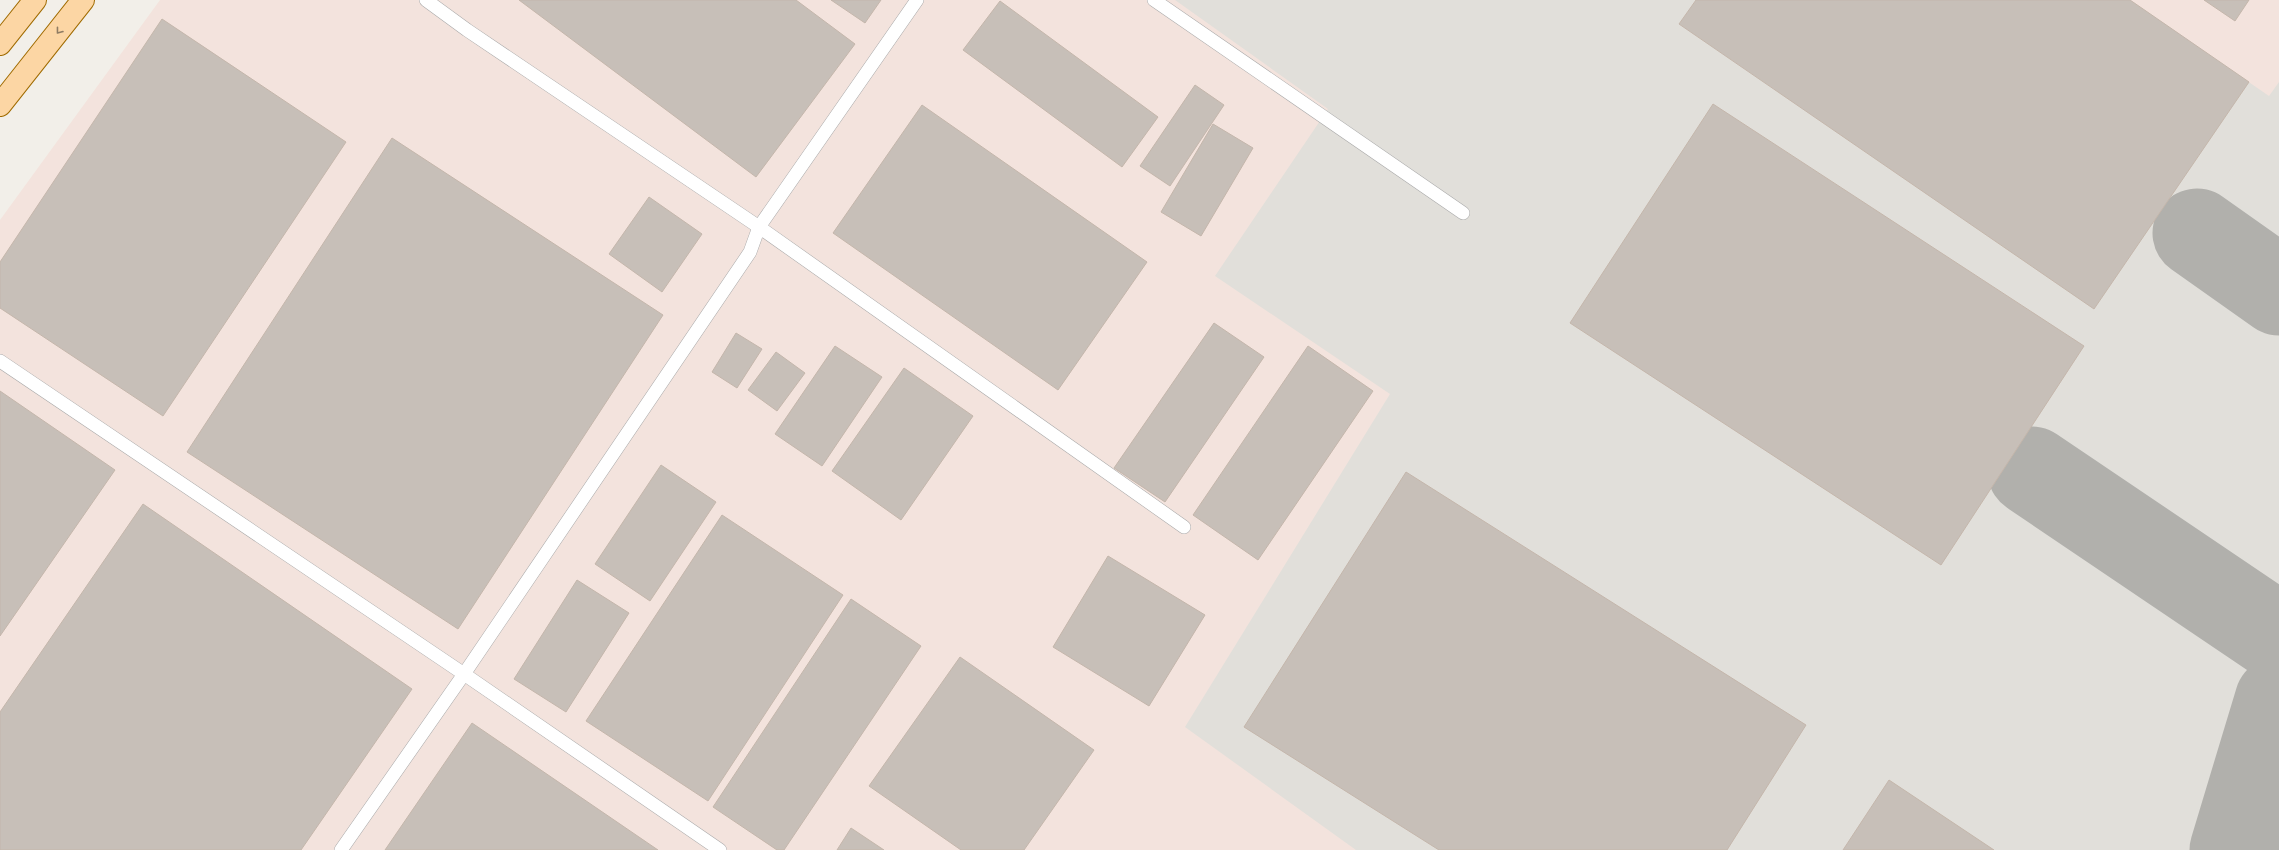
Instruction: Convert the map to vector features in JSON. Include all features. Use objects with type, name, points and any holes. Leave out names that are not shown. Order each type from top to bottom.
[{"type":"main road","points":[[0,44],[35,0]]},
{"type":"main road","points":[[0,105],[83,0]]},
{"type":"lane","points":[[426,0],[467,30],[759,227],[1184,527]]},
{"type":"lane","points":[[341,850],[464,674],[750,252],[759,227],[917,0]]},
{"type":"lane","points":[[1154,0],[1463,213]]},
{"type":"lane","points":[[0,361],[464,674],[720,850]]},
{"type":"shaded area","points":[[160,0],[2279,0],[2279,850],[0,850],[0,220]]},
{"type":"shaded area","points":[[1175,0],[2130,0],[2269,96],[2279,82],[2279,850],[1356,850],[1185,727],[1390,394],[1215,276],[1328,109]]},
{"type":"building","points":[[519,0],[796,0],[855,44],[756,177]]},
{"type":"building","points":[[831,0],[881,0],[865,23]]},
{"type":"building","points":[[1696,0],[2130,0],[2249,82],[2094,309],[1679,24]]},
{"type":"building","points":[[2204,0],[2249,0],[2235,21]]},
{"type":"building","points":[[1000,1],[1158,117],[1122,167],[963,50]]},
{"type":"building","points":[[162,19],[346,142],[163,416],[0,308],[0,262]]},
{"type":"building","points":[[1195,85],[1224,105],[1170,186],[1140,166]]},
{"type":"building","points":[[1713,104],[2084,346],[1941,565],[1570,323]]},
{"type":"building","points":[[922,105],[1147,262],[1058,390],[833,233]]},
{"type":"building","points":[[1213,124],[1253,148],[1201,236],[1161,212]]},
{"type":"building","points":[[392,138],[663,315],[458,629],[187,452]]},
{"type":"building","points":[[649,197],[702,234],[662,292],[609,254]]},
{"type":"building","points":[[1214,323],[1264,357],[1165,502],[1114,468]]},
{"type":"building","points":[[736,333],[762,349],[737,388],[712,372]]},
{"type":"building","points":[[835,346],[882,377],[822,466],[775,434]]},
{"type":"building","points":[[1308,346],[1373,391],[1258,560],[1193,515]]},
{"type":"building","points":[[776,352],[805,373],[777,411],[748,390]]},
{"type":"building","points":[[904,368],[973,416],[901,520],[832,471]]},
{"type":"building","points":[[0,391],[115,470],[0,636]]},
{"type":"building","points":[[661,465],[716,502],[650,601],[595,564]]},
{"type":"building","points":[[1406,472],[1806,725],[1727,850],[1439,850],[1244,727]]},
{"type":"building","points":[[143,504],[412,689],[301,850],[0,850],[0,712]]},
{"type":"building","points":[[722,515],[843,595],[708,801],[586,721]]},
{"type":"building","points":[[1108,556],[1205,615],[1149,706],[1053,647]]},
{"type":"building","points":[[577,580],[629,613],[566,712],[514,679]]},
{"type":"building","points":[[851,599],[921,646],[784,850],[777,850],[713,807]]},
{"type":"building","points":[[960,657],[1094,750],[1024,850],[961,850],[869,786]]},
{"type":"building","points":[[472,723],[658,850],[385,850]]},
{"type":"building","points":[[1889,780],[1994,850],[1843,850]]},
{"type":"building","points":[[851,828],[884,850],[837,850]]},
{"type":"taxiway","points":[[2197,233],[2279,291]]},
{"type":"taxiway","points":[[2032,471],[2279,638]]},
{"type":"taxiway","points":[[2234,850],[2279,701]]}]
